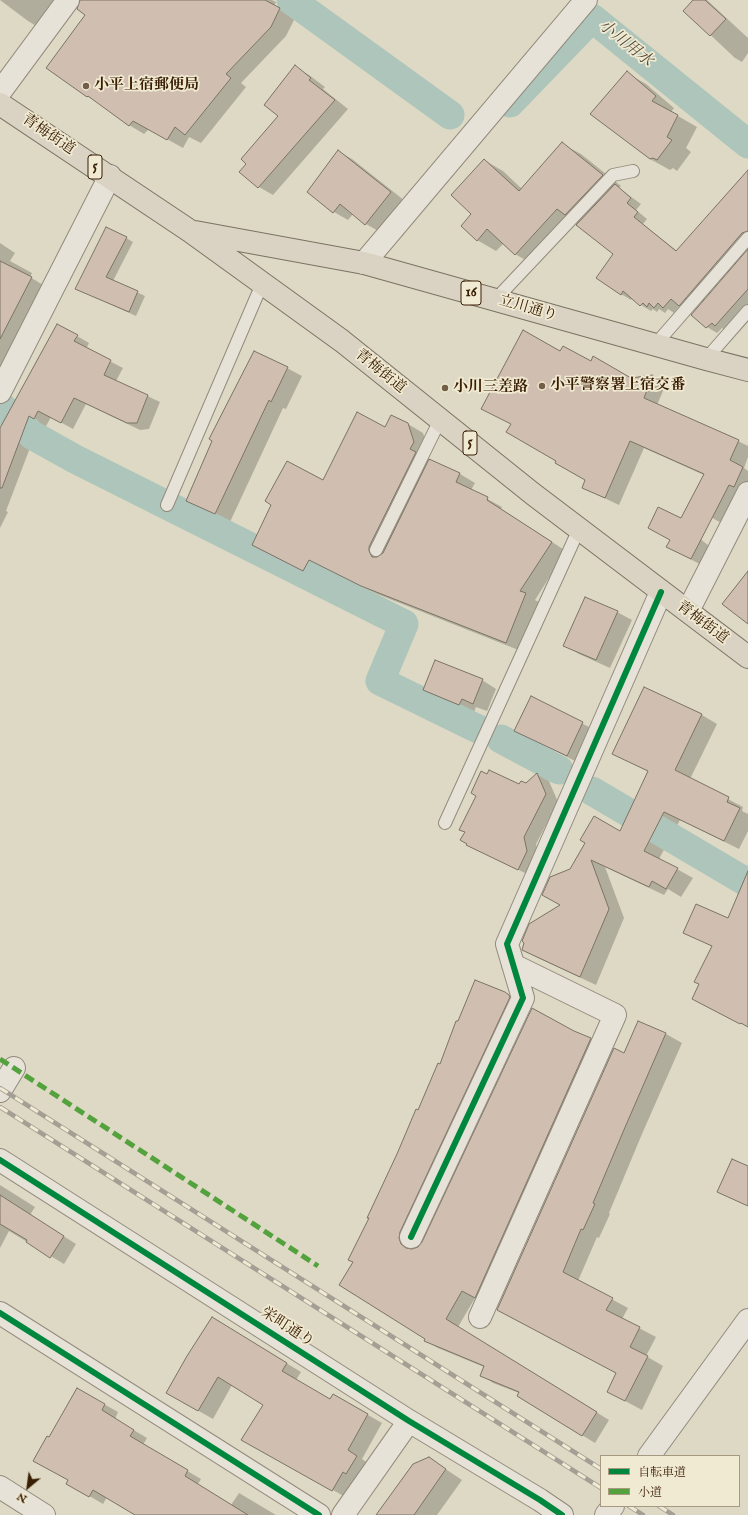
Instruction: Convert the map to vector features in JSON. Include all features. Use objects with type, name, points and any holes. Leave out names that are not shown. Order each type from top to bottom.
[{"type":"main road","name":"青梅街道","points":[[0,104],[110,176],[190,231],[342,341],[579,529],[748,657]]},
{"type":"main road","name":"立川通り","points":[[190,231],[364,263],[748,370]]},
{"type":"street","points":[[0,92],[68,0]]},
{"type":"street","points":[[364,263],[586,0]]},
{"type":"street","points":[[0,392],[110,176]]},
{"type":"street","points":[[688,612],[748,493]]},
{"type":"street","points":[[411,1236],[523,998],[507,944],[661,592]]},
{"type":"street","points":[[480,1317],[615,1015],[513,966]]},
{"type":"street","points":[[0,1091],[14,1068]]},
{"type":"street","name":"栄町通り","points":[[0,1160],[409,1421],[542,1508],[562,1515]]},
{"type":"street","points":[[0,1313],[319,1515]]},
{"type":"street","points":[[650,1455],[748,1320]]},
{"type":"street","points":[[342,1515],[409,1421]]},
{"type":"street","points":[[0,1487],[44,1515]]},
{"type":"street","points":[[606,1515],[612,1507]]},
{"type":"lane","points":[[495,300],[613,175],[633,171]]},
{"type":"lane","points":[[655,345],[748,238]]},
{"type":"lane","points":[[166,505],[262,284]]},
{"type":"lane","points":[[706,359],[748,311]]},
{"type":"lane","points":[[376,550],[440,420]]},
{"type":"lane","points":[[445,823],[579,529]]},
{"type":"building","points":[[80,0],[265,0],[280,8],[271,27],[226,74],[231,78],[185,135],[175,127],[167,140],[133,121],[129,126],[46,68],[85,15],[77,9]]},
{"type":"building","points":[[693,0],[705,0],[726,19],[710,36],[683,11]]},
{"type":"building","points":[[295,65],[311,78],[309,80],[335,100],[258,188],[239,172],[246,164],[241,159],[278,116],[264,105]]},
{"type":"building","points":[[627,71],[656,96],[652,101],[678,115],[667,137],[672,140],[657,160],[653,158],[650,159],[590,114]]},
{"type":"building","points":[[562,142],[603,175],[565,215],[557,209],[515,255],[487,229],[477,241],[461,226],[471,214],[451,195],[484,159],[519,191]]},
{"type":"building","points":[[338,150],[391,192],[365,225],[340,204],[333,213],[307,192]]},
{"type":"building","points":[[748,170],[748,231],[742,233],[679,306],[671,299],[663,308],[658,303],[654,308],[649,303],[647,307],[643,303],[640,306],[623,291],[621,295],[596,278],[613,254],[576,225],[615,184],[631,198],[627,203],[638,212],[634,217],[676,251]]},
{"type":"building","points":[[106,227],[127,237],[106,277],[138,291],[129,312],[75,289]]},
{"type":"building","points":[[748,249],[748,289],[715,326],[712,323],[706,328],[691,315]]},
{"type":"building","points":[[0,261],[32,277],[0,339]]},
{"type":"building","points":[[57,324],[78,335],[74,341],[111,360],[104,375],[148,395],[137,423],[127,423],[74,398],[61,423],[38,411],[34,419],[29,416],[2,488],[0,488],[0,428]]},
{"type":"building","points":[[523,330],[560,351],[563,346],[591,361],[593,356],[631,378],[653,375],[644,398],[739,440],[730,460],[743,467],[734,487],[729,485],[691,559],[666,547],[670,540],[648,528],[658,507],[681,518],[704,474],[630,441],[605,498],[582,488],[585,480],[506,432],[511,424],[481,409]]},
{"type":"building","points":[[254,351],[288,367],[271,402],[269,400],[215,514],[186,501],[212,441],[209,439]]},
{"type":"building","points":[[357,412],[385,427],[391,415],[408,423],[414,442],[410,449],[416,452],[369,547],[372,557],[377,557],[383,553],[429,459],[460,473],[456,482],[488,497],[487,500],[552,542],[520,591],[526,593],[506,643],[361,586],[309,560],[303,571],[252,545],[271,505],[265,501],[287,461],[323,480]]},
{"type":"building","points":[[748,571],[748,624],[722,604]]},
{"type":"building","points":[[585,597],[618,611],[596,660],[563,646]]},
{"type":"building","points":[[435,660],[483,679],[473,704],[462,699],[459,705],[423,690]]},
{"type":"building","points":[[644,687],[702,714],[675,770],[729,797],[727,802],[740,808],[724,841],[664,812],[644,851],[678,868],[666,889],[652,881],[649,887],[591,860],[609,909],[580,977],[522,950],[524,943],[522,941],[529,924],[560,905],[542,895],[550,877],[570,869],[585,843],[580,840],[594,816],[620,831],[648,771],[612,754]]},
{"type":"building","points":[[531,696],[583,722],[567,756],[514,731]]},
{"type":"building","points":[[489,770],[519,784],[521,781],[526,783],[537,773],[546,794],[524,837],[527,851],[518,870],[466,845],[467,844],[460,840],[465,832],[459,830],[476,796],[471,793],[481,771],[487,774]]},
{"type":"building","points":[[748,871],[748,1027],[692,999],[699,984],[694,982],[712,946],[683,933],[696,904],[728,918]]},
{"type":"building","points":[[475,980],[505,992],[510,997],[400,1232],[399,1238],[401,1244],[406,1248],[412,1249],[418,1247],[422,1242],[532,1008],[574,1031],[591,1038],[475,1298],[462,1291],[446,1319],[597,1412],[582,1436],[517,1396],[519,1392],[480,1376],[484,1366],[424,1341],[425,1339],[339,1285],[353,1262],[348,1260],[369,1218],[367,1218],[416,1109],[418,1110],[438,1063],[440,1064],[456,1021],[458,1021]]},
{"type":"building","points":[[638,1021],[666,1033],[593,1203],[595,1204],[583,1230],[581,1229],[563,1272],[613,1298],[606,1310],[640,1327],[630,1347],[648,1356],[625,1401],[607,1392],[616,1373],[497,1310],[614,1048],[624,1053]]},
{"type":"building","points":[[732,1159],[748,1166],[748,1206],[717,1192]]},
{"type":"building","points":[[0,1195],[64,1236],[50,1258],[26,1242],[27,1240],[0,1224]]},
{"type":"building","points":[[212,1317],[287,1363],[282,1371],[330,1399],[333,1394],[368,1414],[348,1450],[357,1456],[346,1474],[343,1472],[332,1491],[241,1440],[263,1405],[218,1377],[198,1411],[166,1393]]},
{"type":"building","points":[[77,1388],[105,1404],[102,1410],[134,1430],[130,1436],[188,1470],[185,1476],[248,1515],[135,1515],[93,1490],[89,1497],[66,1484],[68,1480],[33,1461],[47,1436],[49,1437]]},
{"type":"building","points":[[429,1457],[446,1469],[414,1515],[376,1515],[413,1464]]},
{"type":"waterway","name":"小川用水","points":[[291,0],[450,115]]},
{"type":"waterway","name":"小川用水","points":[[510,103],[592,18],[748,144]]},
{"type":"waterway","points":[[0,405],[32,435],[75,459],[404,624],[380,681],[478,729]]},
{"type":"waterway","points":[[501,739],[559,770]]},
{"type":"waterway","points":[[592,791],[748,883]]},
{"type":"railway","points":[[0,1088],[600,1468]]},
{"type":"railway","points":[[0,1107],[600,1487]]},
{"type":"railway","points":[[631,1507],[643,1515]]},
{"type":"railway","points":[[661,1507],[673,1515]]},
{"type":"marked path","points":[[0,1059],[318,1266]]},
{"type":"cycle path","points":[[411,1237],[523,998],[507,944],[661,592]]},
{"type":"cycle path","points":[[0,1160],[409,1421],[540,1500],[562,1515]]},
{"type":"cycle path","points":[[0,1313],[319,1515]]},
{"type":"place","name":"小平上宿郵便局","points":[[86,86]]},
{"type":"place","name":"小平警察署上宿交番","points":[[542,386]]},
{"type":"place","name":"小川三差路","points":[[445,388]]}]
